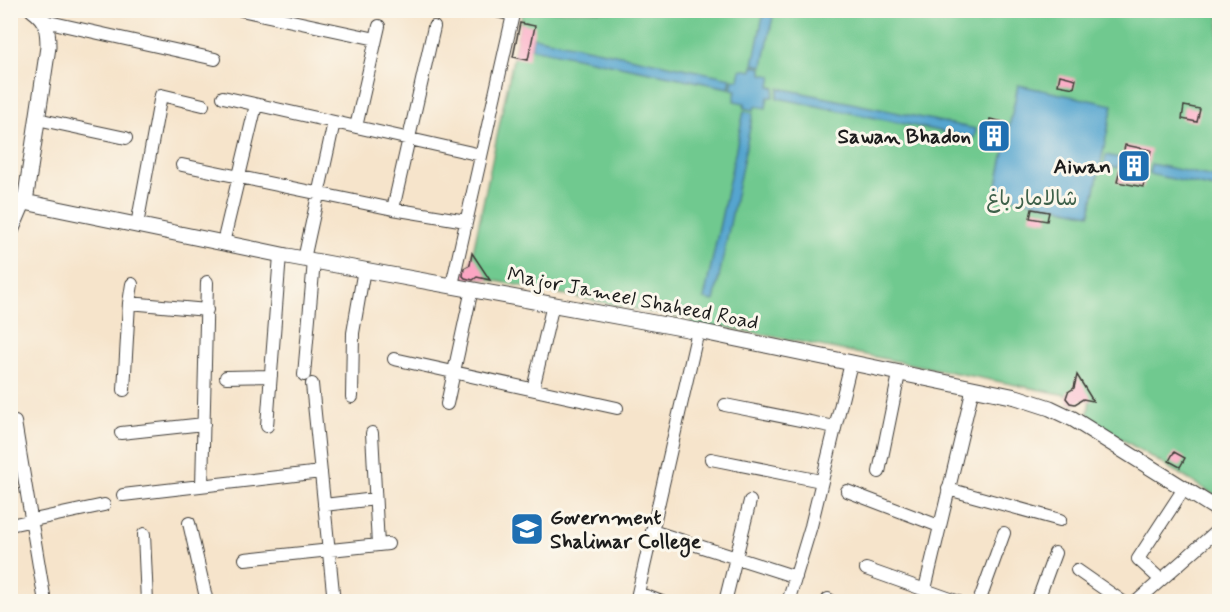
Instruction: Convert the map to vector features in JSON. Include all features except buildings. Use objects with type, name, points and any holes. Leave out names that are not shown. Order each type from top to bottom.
[{"type":"street","points":[[33,10],[50,21],[215,58]]},
{"type":"street","points":[[241,10],[376,39]]},
{"type":"street","points":[[452,285],[513,13],[492,10]]},
{"type":"street","points":[[10,237],[37,119],[50,21]]},
{"type":"street","points":[[356,127],[379,26]]},
{"type":"street","points":[[393,209],[434,27]]},
{"type":"street","points":[[137,225],[161,96],[202,105]]},
{"type":"street","points":[[223,97],[481,155]]},
{"type":"street","points":[[223,243],[256,105]]},
{"type":"street","points":[[37,119],[126,138]]},
{"type":"street","points":[[334,122],[318,193],[309,260],[308,379],[321,472],[334,602]]},
{"type":"street","points":[[182,165],[393,209],[466,221]]},
{"type":"street","name":"Major Jameel Shaheed Road","points":[[18,200],[280,255],[698,331],[1016,397],[1074,419],[1220,512]]},
{"type":"street","points":[[267,426],[280,255]]},
{"type":"street","points":[[352,397],[353,333],[364,269]]},
{"type":"street","points":[[202,486],[207,282]]},
{"type":"street","points":[[124,390],[132,284]]},
{"type":"street","points":[[447,404],[472,289]]},
{"type":"street","points":[[129,303],[207,310]]},
{"type":"street","points":[[533,389],[553,304]]},
{"type":"street","points":[[662,602],[637,597],[698,331]]},
{"type":"street","points":[[394,359],[617,408]]},
{"type":"street","points":[[788,602],[811,526],[850,363]]},
{"type":"street","points":[[879,471],[899,374]]},
{"type":"street","points":[[226,377],[271,376]]},
{"type":"street","points":[[925,589],[973,388]]},
{"type":"street","points":[[725,405],[835,427]]},
{"type":"street","points":[[15,422],[45,602]]},
{"type":"street","points":[[121,433],[204,424]]},
{"type":"street","points":[[245,560],[383,544],[375,499],[372,433]]},
{"type":"street","points":[[711,459],[821,481]]},
{"type":"street","points":[[123,495],[321,472]]},
{"type":"street","points":[[948,489],[1060,520]]},
{"type":"street","points":[[1161,580],[1138,559],[1183,490]]},
{"type":"street","points":[[847,491],[939,526]]},
{"type":"street","points":[[324,505],[375,499]]},
{"type":"street","points":[[725,602],[750,501]]},
{"type":"street","points":[[10,525],[104,505]]},
{"type":"street","points":[[189,523],[207,602]]},
{"type":"street","points":[[1136,602],[1220,528]]},
{"type":"street","points":[[652,531],[796,577]]},
{"type":"street","points":[[144,534],[147,602]]},
{"type":"street","points":[[979,602],[1004,534]]},
{"type":"street","points":[[1037,602],[1055,553]]},
{"type":"street","points":[[866,569],[955,601]]},
{"type":"street","points":[[1077,570],[1123,602]]},
{"type":"green space","name":"شالامار باغ","points":[[523,11],[1219,11],[1219,498],[1087,418],[1090,400],[1081,398],[1075,404],[1070,403],[1066,395],[720,326],[711,332],[696,329],[690,320],[476,277],[471,281],[465,280],[462,275],[463,269],[470,266]]},
{"type":"water","points":[[764,11],[774,11],[763,66],[753,64]]},
{"type":"water","points":[[533,37],[731,78],[729,88],[531,48]]},
{"type":"water","points":[[753,66],[762,68],[762,74],[772,76],[770,86],[775,88],[773,97],[768,97],[766,108],[755,106],[754,110],[744,108],[745,103],[734,101],[736,90],[731,89],[733,79],[739,80],[741,69],[752,71]]},
{"type":"water","points":[[1018,85],[1113,105],[1090,214],[995,194]]},
{"type":"water","points":[[779,88],[976,129],[974,138],[777,98]]},
{"type":"water","points":[[744,111],[753,113],[714,301],[704,299]]},
{"type":"water","points":[[1106,155],[1120,158],[1118,168],[1104,165]]},
{"type":"water","points":[[1151,164],[1219,178],[1219,189],[1149,174]]},
{"type":"place","name":"Sawan Bhadon","points":[[994,136]]},
{"type":"place","name":"Aiwan","points":[[1134,166]]},
{"type":"place","name":"Government Shalimar College","points":[[527,529]]}]
